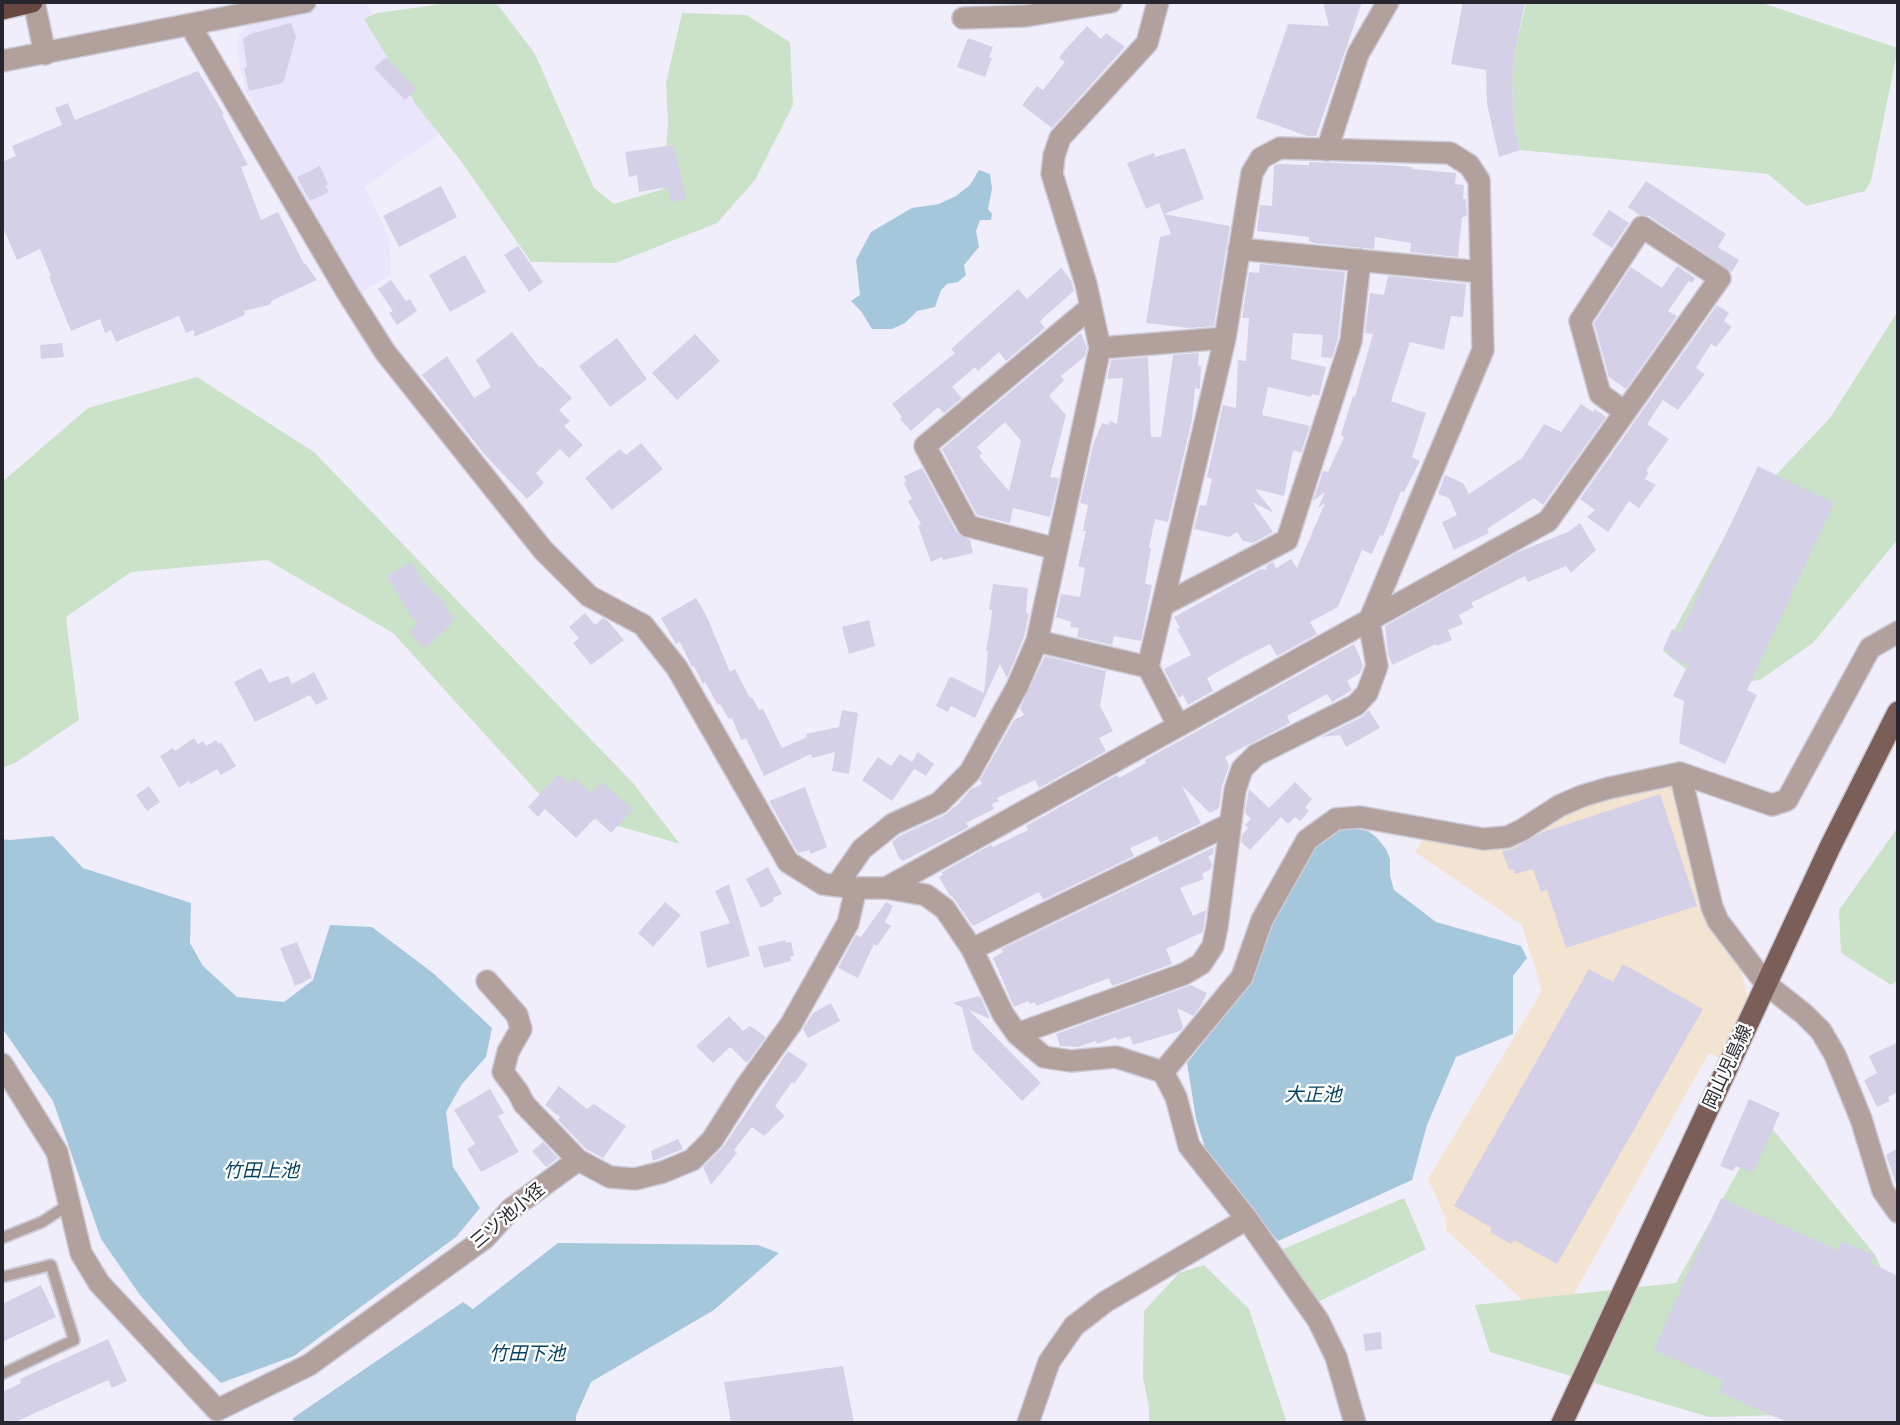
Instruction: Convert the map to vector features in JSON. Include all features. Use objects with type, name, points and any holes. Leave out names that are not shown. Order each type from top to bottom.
[{"type":"highway","points":[[2,9],[33,2]]},
{"type":"main road","name":"岡山児島線","points":[[1562,1423],[1830,847],[1898,712]]},
{"type":"street","points":[[33,2],[43,46]]},
{"type":"street","points":[[2,61],[43,46],[190,25],[305,2]]},
{"type":"street","points":[[963,18],[1025,16],[1111,2]]},
{"type":"street","points":[[487,981],[517,1015],[521,1029],[508,1052],[503,1072],[524,1104],[578,1160],[610,1177],[635,1179],[663,1172],[692,1160],[712,1140],[791,1024],[848,923],[847,887],[862,849],[893,824],[939,803],[970,772],[1017,687],[1037,641],[1100,348],[1069,224],[1052,174],[1054,156],[1060,138],[1147,43],[1158,2]]},
{"type":"street","points":[[1327,150],[1358,54],[1388,2]]},
{"type":"street","points":[[190,25],[385,352],[543,550],[589,596],[643,625],[677,668],[788,862],[823,884],[886,888],[926,895],[945,909],[972,949],[1003,1014],[1017,1034],[1044,1056],[1070,1061],[1116,1057],[1163,1072],[1176,1097],[1189,1146],[1247,1219],[1318,1320],[1336,1357],[1355,1423]]},
{"type":"street","points":[[1017,1034],[1184,974],[1200,964],[1213,946],[1235,790],[1242,769],[1256,755],[1356,705],[1367,693],[1377,666],[1369,621],[1483,350],[1479,180],[1469,164],[1450,153],[1280,148],[1261,158],[1252,173],[1225,338],[1148,667],[1178,725]]},
{"type":"street","points":[[886,888],[1548,521],[1720,278],[1642,227],[1580,321],[1600,394],[1625,412]]},
{"type":"street","points":[[1240,249],[1481,272]]},
{"type":"street","points":[[1163,604],[1287,540],[1351,341],[1360,260]]},
{"type":"street","points":[[1057,549],[968,526],[925,446],[1091,307]]},
{"type":"street","points":[[1100,348],[1225,338]]},
{"type":"street","points":[[1163,1072],[1242,977],[1262,920],[1307,840],[1336,819],[1360,817],[1483,839],[1507,837],[1559,806],[1582,796],[1680,773],[1772,805],[1787,800],[1870,648],[1898,632]]},
{"type":"street","points":[[1037,641],[1148,667]]},
{"type":"street","points":[[1680,773],[1712,907],[1718,921],[1766,984],[1821,1031],[1835,1055],[1861,1119],[1883,1191],[1898,1212]]},
{"type":"street","points":[[972,949],[1230,824]]},
{"type":"street","points":[[2,1064],[57,1152],[81,1253],[99,1283],[218,1417]]},
{"type":"street","name":"三ツ池小径","points":[[218,1417],[309,1365],[485,1238],[511,1209],[578,1160]]},
{"type":"street","points":[[1028,1423],[1049,1362],[1074,1326],[1105,1302],[1247,1219]]},
{"type":"lane","points":[[2,1238],[42,1222],[68,1205]]},
{"type":"lane","points":[[2,1278],[51,1265],[74,1340],[2,1374]]},
{"type":"shaded area","points":[[332,2],[366,2],[390,51],[452,125],[365,187],[390,240],[391,275],[358,294],[246,92],[237,50],[239,35],[252,20]]},
{"type":"shaded area","points":[[1660,782],[1677,786],[1709,915],[1717,937],[1739,963],[1748,998],[1720,1058],[1709,1053],[1557,1324],[1522,1300],[1446,1230],[1446,1219],[1428,1179],[1542,991],[1522,925],[1415,852],[1426,834],[1494,835]]},
{"type":"green space","points":[[456,2],[498,5],[535,54],[594,188],[614,204],[663,189],[668,123],[666,83],[682,13],[746,15],[790,42],[793,105],[755,180],[717,223],[616,263],[531,262],[461,161],[417,106],[364,19],[377,13]]},
{"type":"green space","points":[[1526,2],[1759,2],[1898,48],[1871,181],[1865,191],[1806,206],[1768,174],[1520,150],[1515,128],[1512,86],[1515,51]]},
{"type":"green space","points":[[1898,311],[1898,539],[1813,643],[1760,680],[1709,687],[1663,651],[1734,519],[1830,418]]},
{"type":"green space","points":[[197,377],[314,452],[633,783],[680,844],[550,806],[393,633],[267,560],[131,572],[66,617],[79,720],[15,763],[2,768],[2,482],[88,408]]},
{"type":"green space","points":[[1898,827],[1898,980],[1891,985],[1841,953],[1839,910]]},
{"type":"green space","points":[[1766,1121],[1876,1256],[1898,1310],[1898,1365],[1866,1413],[1709,1417],[1490,1352],[1475,1305],[1676,1283]]},
{"type":"green space","points":[[1404,1198],[1426,1249],[1316,1303],[1283,1249]]},
{"type":"green space","points":[[1204,1265],[1249,1309],[1287,1423],[1149,1423],[1143,1377],[1144,1311],[1179,1273]]},
{"type":"water","points":[[979,170],[990,174],[992,189],[988,209],[992,214],[991,220],[980,220],[976,231],[979,247],[964,265],[966,275],[941,290],[935,307],[917,311],[905,323],[892,329],[872,329],[851,301],[860,295],[856,260],[871,232],[912,208],[939,204],[956,196],[970,185]]},
{"type":"water","name":"大正池","points":[[1346,827],[1368,831],[1376,837],[1390,859],[1390,876],[1394,890],[1436,922],[1521,946],[1527,958],[1513,976],[1513,1034],[1456,1057],[1427,1125],[1412,1180],[1278,1241],[1207,1154],[1196,1119],[1187,1063],[1249,985],[1268,921],[1315,841]]},
{"type":"water","name":"竹田上池","points":[[53,836],[83,868],[191,903],[190,943],[203,966],[237,997],[284,1002],[313,980],[330,925],[372,927],[433,973],[492,1028],[486,1057],[462,1084],[446,1112],[453,1167],[480,1208],[456,1237],[294,1356],[221,1383],[190,1352],[140,1295],[101,1239],[53,1101],[2,1028],[2,839]]},
{"type":"water","name":"竹田下池","points":[[558,1243],[758,1245],[779,1253],[714,1310],[591,1382],[576,1416],[576,1423],[294,1423],[293,1418],[463,1302],[473,1309]]},
{"type":"building","points":[[1323,2],[1362,2],[1316,136],[1307,136],[1256,118],[1288,24],[1329,26]]},
{"type":"building","points":[[1463,2],[1525,2],[1515,51],[1512,86],[1515,128],[1520,150],[1499,157],[1487,104],[1486,70],[1451,64]]},
{"type":"building","points":[[291,23],[296,37],[283,83],[249,91],[244,68],[247,67],[243,39],[250,34]]},
{"type":"building","points":[[1087,26],[1101,39],[1106,33],[1125,47],[1052,128],[1022,105],[1037,86],[1043,90],[1065,62],[1059,58]]},
{"type":"building","points":[[968,38],[993,47],[985,77],[957,67]]},
{"type":"building","points":[[386,57],[416,89],[405,100],[374,68]]},
{"type":"building","points":[[198,71],[224,114],[222,115],[248,165],[241,167],[261,220],[278,212],[304,264],[317,280],[273,300],[269,305],[244,311],[245,315],[194,337],[194,330],[186,333],[179,316],[116,342],[111,330],[105,333],[100,319],[71,331],[40,249],[17,260],[2,225],[2,162],[16,156],[12,146],[62,125],[55,108],[68,103],[75,120]]},
{"type":"building","points":[[674,145],[686,200],[670,202],[668,187],[639,192],[637,175],[629,177],[625,152]]},
{"type":"building","points":[[1185,148],[1204,199],[1164,214],[1230,226],[1214,326],[1189,328],[1146,323],[1160,237],[1171,234],[1159,203],[1146,209],[1127,163],[1154,153],[1155,157]]},
{"type":"building","points":[[1309,162],[1388,165],[1456,173],[1455,184],[1464,185],[1463,199],[1466,199],[1467,216],[1462,217],[1458,257],[1410,252],[1411,243],[1375,237],[1374,249],[1313,243],[1309,241],[1309,237],[1257,231],[1260,205],[1272,206],[1274,166],[1309,165]]},
{"type":"building","points":[[320,166],[329,192],[310,201],[297,177]]},
{"type":"building","points":[[1646,181],[1726,234],[1718,247],[1739,260],[1732,272],[1649,216],[1639,215],[1628,207]]},
{"type":"building","points":[[441,186],[457,217],[399,247],[383,216]]},
{"type":"building","points":[[1609,210],[1629,223],[1612,248],[1592,235]]},
{"type":"building","points":[[518,246],[543,282],[529,292],[504,255]]},
{"type":"building","points":[[465,255],[486,292],[450,312],[429,275]]},
{"type":"building","points":[[1260,264],[1345,272],[1338,338],[1332,358],[1321,357],[1323,335],[1293,333],[1291,359],[1326,367],[1319,396],[1312,394],[1311,397],[1268,387],[1262,415],[1310,426],[1301,453],[1293,450],[1284,496],[1255,489],[1274,513],[1252,502],[1273,532],[1253,543],[1243,541],[1237,532],[1229,537],[1194,529],[1200,505],[1206,506],[1212,479],[1207,477],[1223,405],[1236,408],[1238,360],[1246,361],[1249,318],[1242,318],[1249,272],[1259,273]]},
{"type":"building","points":[[1677,266],[1695,278],[1692,283],[1689,281],[1668,311],[1677,316],[1626,389],[1609,377],[1594,323],[1631,267],[1662,288]]},
{"type":"building","points":[[1061,268],[1071,280],[1074,291],[1043,318],[1040,322],[1045,328],[1006,361],[999,352],[978,371],[975,367],[952,387],[962,398],[944,413],[938,407],[911,431],[892,404],[955,353],[951,349],[1018,289],[1027,299]]},
{"type":"building","points":[[1388,276],[1466,284],[1463,317],[1451,316],[1444,350],[1410,342],[1391,401],[1426,413],[1412,457],[1420,461],[1404,492],[1401,491],[1383,536],[1380,535],[1372,554],[1362,550],[1338,607],[1310,622],[1317,634],[1277,656],[1270,644],[1244,657],[1207,678],[1213,691],[1188,705],[1183,695],[1179,698],[1164,669],[1191,655],[1177,629],[1180,628],[1174,617],[1261,569],[1266,570],[1267,565],[1273,562],[1276,568],[1291,559],[1297,568],[1325,503],[1318,508],[1325,492],[1313,501],[1323,471],[1328,472],[1344,437],[1341,435],[1373,334],[1365,333],[1370,293],[1384,295]]},
{"type":"building","points":[[391,280],[406,301],[410,299],[417,311],[397,325],[389,313],[393,311],[378,289]]},
{"type":"building","points":[[1717,305],[1729,313],[1724,321],[1732,327],[1716,347],[1711,344],[1696,368],[1705,374],[1678,410],[1663,400],[1647,424],[1669,439],[1646,471],[1649,472],[1645,479],[1656,485],[1639,508],[1629,501],[1608,532],[1587,517],[1595,510],[1580,499]]},
{"type":"building","points":[[512,332],[540,368],[541,366],[572,398],[559,410],[570,421],[564,426],[583,445],[569,458],[560,449],[536,473],[544,483],[527,499],[485,455],[422,375],[447,356],[474,398],[491,387],[476,360]]},
{"type":"building","points":[[1081,333],[1087,348],[1085,356],[1061,376],[1064,380],[1049,396],[1066,415],[1050,477],[1059,478],[1050,517],[1013,508],[1010,523],[977,515],[942,449]],"holes":[[[1005,422],[1021,441],[1009,491],[979,456],[982,453],[977,447]]]},
{"type":"building","points":[[695,334],[720,361],[677,400],[652,373]]},
{"type":"building","points":[[617,338],[647,379],[610,407],[579,366]]},
{"type":"building","points":[[62,343],[64,357],[41,359],[40,345]]},
{"type":"building","points":[[1199,353],[1200,389],[1195,388],[1192,420],[1168,522],[1155,519],[1149,547],[1145,584],[1152,585],[1141,641],[1114,636],[1112,645],[1077,637],[1079,628],[1070,627],[1071,622],[1056,617],[1061,594],[1080,597],[1085,568],[1078,566],[1086,531],[1083,531],[1088,505],[1080,503],[1093,445],[1102,423],[1108,425],[1110,421],[1117,424],[1123,378],[1107,379],[1111,360],[1148,357],[1151,437],[1161,437],[1173,355]]},
{"type":"building","points":[[1581,404],[1606,417],[1543,505],[1534,498],[1487,529],[1489,533],[1454,550],[1442,522],[1457,515],[1449,498],[1438,494],[1445,475],[1463,483],[1469,494],[1522,458],[1544,424],[1561,432]]},
{"type":"building","points":[[641,443],[663,469],[612,510],[585,478],[620,449],[626,455]]},
{"type":"building","points":[[1758,466],[1834,503],[1747,690],[1757,695],[1725,764],[1679,743],[1684,701],[1673,696],[1688,665],[1669,656],[1671,653],[1663,649],[1672,629],[1680,633]]},
{"type":"building","points":[[922,468],[957,533],[970,540],[973,553],[943,560],[942,557],[931,562],[918,526],[921,524],[908,501],[912,499],[904,483],[904,476]]},
{"type":"building","points":[[1580,523],[1596,550],[1571,573],[1566,566],[1528,582],[1525,576],[1471,603],[1474,607],[1459,615],[1463,624],[1448,630],[1452,640],[1437,646],[1436,644],[1392,665],[1385,626],[1518,552],[1568,532]]},
{"type":"building","points":[[411,562],[425,584],[455,617],[451,621],[453,623],[425,648],[409,633],[418,623],[412,618],[387,576]]},
{"type":"building","points":[[993,584],[1028,588],[1026,613],[1029,614],[1024,637],[1007,678],[1000,664],[975,718],[951,706],[948,712],[936,706],[949,678],[952,677],[984,693]]},
{"type":"building","points":[[696,598],[730,672],[735,669],[750,698],[752,697],[759,710],[763,709],[782,748],[807,737],[806,734],[839,727],[842,710],[858,713],[849,774],[832,771],[835,752],[812,758],[811,754],[764,776],[746,738],[741,740],[732,718],[729,719],[705,682],[703,684],[680,642],[676,644],[661,618]]},
{"type":"building","points":[[585,613],[595,625],[603,618],[608,621],[624,640],[591,665],[573,643],[579,638],[569,627]]},
{"type":"building","points":[[869,620],[875,646],[849,654],[842,627]]},
{"type":"building","points":[[1354,644],[1363,665],[1360,673],[1347,681],[1352,690],[1332,702],[1327,694],[1287,716],[1290,723],[1225,757],[1229,766],[1222,786],[1219,808],[1210,813],[1181,785],[1201,823],[1160,843],[1157,836],[1130,848],[1134,856],[1043,900],[1039,892],[973,926],[950,896],[939,877],[943,875],[942,872],[991,845],[993,847],[1028,830],[1026,826],[1117,775],[1119,778],[1146,763],[1145,760]]},
{"type":"building","points":[[1045,656],[1106,671],[1100,706],[1113,731],[1099,738],[1106,751],[1039,788],[1035,780],[997,798],[999,801],[992,804],[994,809],[966,823],[969,827],[903,861],[892,842],[899,836],[945,815],[971,789],[982,784],[980,780],[1014,720],[1024,715],[1020,708]]},
{"type":"building","points":[[261,668],[269,683],[288,676],[292,684],[314,672],[328,699],[316,705],[310,695],[255,722],[234,682]]},
{"type":"building","points":[[1369,710],[1380,728],[1346,747],[1340,735],[1321,737],[1362,717]]},
{"type":"building","points":[[194,738],[198,744],[203,741],[206,746],[216,740],[219,744],[221,742],[236,766],[221,775],[217,769],[179,788],[160,756],[173,748],[175,751]]},
{"type":"building","points":[[918,752],[934,764],[926,776],[914,769],[892,801],[862,780],[878,757],[891,766],[900,754],[912,762]]},
{"type":"building","points":[[559,774],[569,783],[575,778],[591,793],[602,782],[633,810],[611,833],[595,818],[576,838],[545,809],[538,817],[528,807]]},
{"type":"building","points":[[1295,782],[1312,799],[1305,807],[1309,811],[1300,821],[1295,817],[1288,824],[1281,817],[1250,850],[1241,842],[1242,835],[1248,828],[1245,825],[1251,819],[1245,813],[1249,789],[1269,808]]},
{"type":"building","points":[[149,786],[160,802],[147,811],[136,795]]},
{"type":"building","points":[[805,787],[827,847],[811,854],[809,850],[798,853],[769,801]]},
{"type":"building","points":[[1660,794],[1697,906],[1566,948],[1547,890],[1541,892],[1533,869],[1515,874],[1513,869],[1509,870],[1502,851],[1513,849],[1543,832]]},
{"type":"building","points":[[1214,847],[1213,854],[1208,857],[1212,864],[1211,869],[1202,874],[1204,879],[1180,888],[1193,916],[1206,910],[1203,932],[1166,949],[1172,964],[1112,986],[1109,978],[1036,1006],[1035,1002],[1030,1004],[1028,1001],[1014,1007],[993,958],[1003,952],[1001,949]]},
{"type":"building","points":[[768,867],[782,894],[761,908],[746,879]]},
{"type":"building","points":[[729,884],[750,956],[707,968],[700,932],[730,923],[715,891]]},
{"type":"building","points":[[665,902],[681,915],[653,947],[638,933]]},
{"type":"building","points":[[886,902],[893,906],[885,922],[891,926],[877,946],[874,944],[858,978],[838,968],[856,935],[861,937]]},
{"type":"building","points":[[785,940],[786,943],[791,942],[794,956],[790,957],[791,961],[764,968],[758,947]]},
{"type":"building","points":[[297,942],[312,978],[295,986],[280,948]]},
{"type":"building","points":[[1623,964],[1703,1009],[1557,1264],[1514,1240],[1511,1244],[1490,1232],[1492,1228],[1454,1206],[1589,969],[1613,982]]},
{"type":"building","points":[[1191,985],[1207,993],[1193,1016],[1177,1008],[1183,1027],[1180,1031],[1133,1045],[1130,1036],[1117,1040],[1116,1037],[1097,1044],[1096,1041],[1078,1047],[1060,1046],[1056,1034]]},
{"type":"building","points":[[980,996],[990,1019],[969,1010],[1041,1083],[1022,1101],[973,1050],[962,1007],[952,1003]]},
{"type":"building","points":[[831,1003],[840,1021],[808,1038],[803,1029],[813,1013]]},
{"type":"building","points":[[729,1016],[743,1031],[750,1026],[766,1037],[747,1063],[730,1047],[713,1063],[696,1046]]},
{"type":"building","points":[[1898,1042],[1898,1092],[1888,1097],[1890,1101],[1877,1107],[1864,1080],[1877,1073],[1869,1056]]},
{"type":"building","points":[[788,1051],[808,1064],[775,1106],[785,1116],[764,1136],[752,1127],[734,1150],[737,1153],[711,1185],[703,1167],[723,1147]]},
{"type":"building","points":[[559,1086],[587,1109],[594,1104],[626,1126],[603,1158],[586,1149],[558,1120],[560,1117],[545,1105]]},
{"type":"building","points":[[490,1089],[504,1113],[498,1116],[519,1152],[481,1172],[467,1149],[475,1144],[454,1110]]},
{"type":"building","points":[[1749,1099],[1780,1113],[1753,1173],[1736,1166],[1733,1171],[1720,1166]]},
{"type":"building","points":[[678,1139],[683,1149],[653,1161],[651,1151]]},
{"type":"building","points":[[543,1142],[558,1158],[546,1167],[532,1151]]},
{"type":"building","points":[[1898,1148],[1898,1190],[1886,1155]]},
{"type":"building","points":[[1721,1198],[1838,1250],[1842,1241],[1875,1256],[1871,1263],[1898,1276],[1898,1423],[1789,1423],[1719,1392],[1724,1381],[1654,1350]]},
{"type":"building","points":[[41,1285],[56,1317],[2,1342],[2,1304]]},
{"type":"building","points":[[1381,1332],[1382,1349],[1365,1351],[1363,1334]]},
{"type":"building","points":[[108,1339],[127,1381],[112,1388],[108,1380],[13,1423],[2,1423],[2,1392],[21,1383],[20,1379]]},
{"type":"building","points":[[843,1366],[854,1423],[731,1423],[724,1382]]}]
